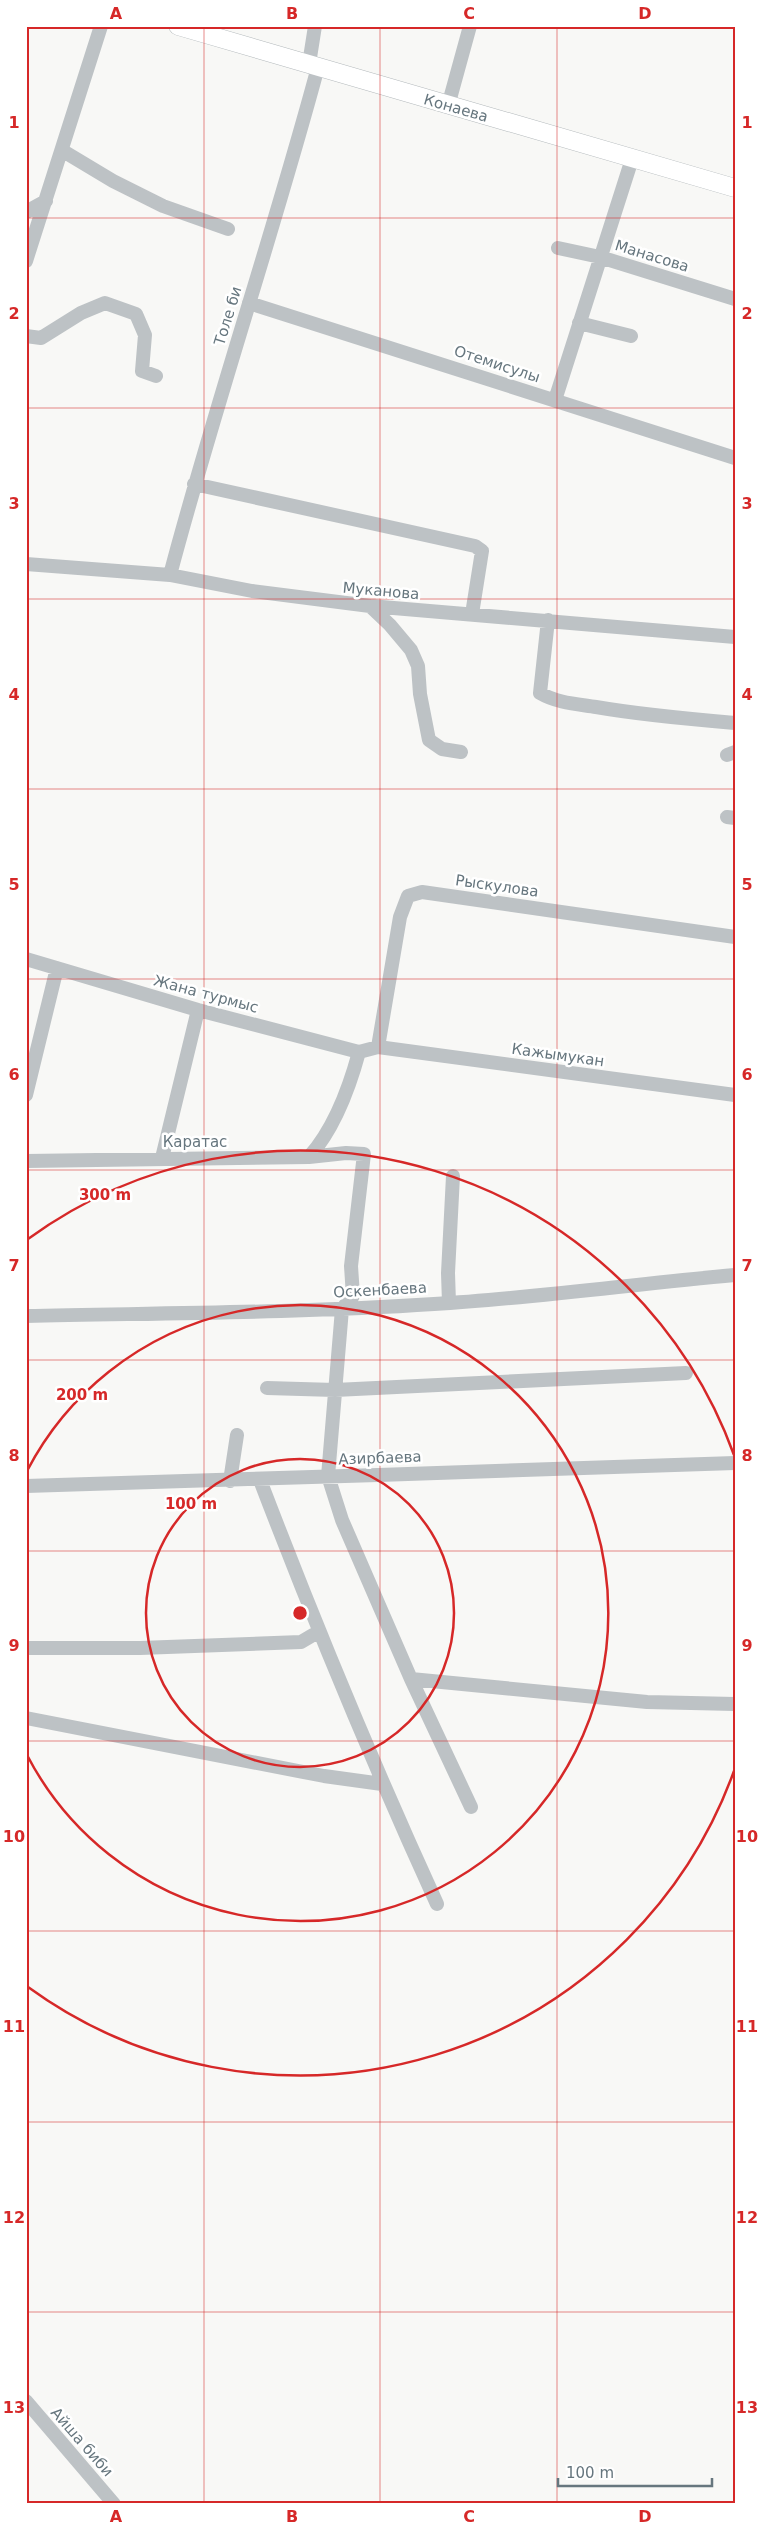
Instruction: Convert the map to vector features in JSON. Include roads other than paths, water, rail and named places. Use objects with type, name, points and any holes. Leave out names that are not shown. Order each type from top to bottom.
[{"type":"main road","name":"Конаева","points":[[178,26],[735,188]]},
{"type":"street","points":[[26,261],[63,151],[101,26]]},
{"type":"street","name":"Толе би","points":[[170,576],[194,484],[268,246],[313,66],[315,26]]},
{"type":"street","points":[[448,106],[470,26]]},
{"type":"street","points":[[63,151],[114,181],[163,206],[228,229]]},
{"type":"street","points":[[555,400],[632,159]]},
{"type":"street","points":[[26,212],[46,201]]},
{"type":"street","name":"Манасова","points":[[558,248],[600,257],[735,299]]},
{"type":"street","points":[[26,336],[41,338],[81,313],[105,303],[136,314],[146,335],[142,371],[156,376]]},
{"type":"street","name":"Отемисулы","points":[[249,303],[735,458]]},
{"type":"street","points":[[579,323],[631,336]]},
{"type":"street","points":[[194,484],[475,546],[482,550],[472,614]]},
{"type":"street","name":"Муканова","points":[[26,564],[170,576],[252,591],[370,606],[735,637]]},
{"type":"street","points":[[370,606],[390,625],[411,650],[418,666],[421,702],[430,740],[442,749],[461,752]]},
{"type":"street","points":[[548,620],[540,693],[546,697],[560,702],[621,711],[735,724]]},
{"type":"street","name":"Рыскулова","points":[[378,1047],[400,917],[408,896],[422,892],[735,937]]},
{"type":"street","name":"Жана турмыс","points":[[26,959],[198,1010],[359,1052],[378,1047]]},
{"type":"street","points":[[26,1095],[57,968]]},
{"type":"street","points":[[162,1158],[198,1010]]},
{"type":"street","name":"Кажымукан","points":[[378,1047],[735,1095]]},
{"type":"street","points":[[308,1158],[323,1141],[350,1085],[359,1052]]},
{"type":"street","name":"Каратас","points":[[26,1161],[162,1158],[308,1158],[346,1153],[364,1154],[351,1266],[353,1296],[342,1309]]},
{"type":"street","points":[[449,1303],[448,1273],[453,1176]]},
{"type":"street","name":"Оскенбаева","points":[[26,1316],[342,1309],[449,1303],[735,1275]]},
{"type":"street","points":[[342,1309],[328,1476],[342,1520],[411,1679],[471,1807]]},
{"type":"street","points":[[267,1388],[335,1390],[686,1373]]},
{"type":"street","points":[[230,1481],[237,1435]]},
{"type":"street","name":"Азирбаева","points":[[26,1486],[230,1481],[328,1476],[735,1463]]},
{"type":"street","points":[[260,1480],[318,1632],[382,1784],[437,1904]]},
{"type":"street","points":[[26,1648],[140,1648],[301,1642],[318,1632]]},
{"type":"street","points":[[411,1679],[647,1702],[735,1704]]},
{"type":"street","points":[[26,1718],[324,1776],[382,1784]]},
{"type":"street","name":"Айша биби","points":[[26,2401],[114,2504]]}]
